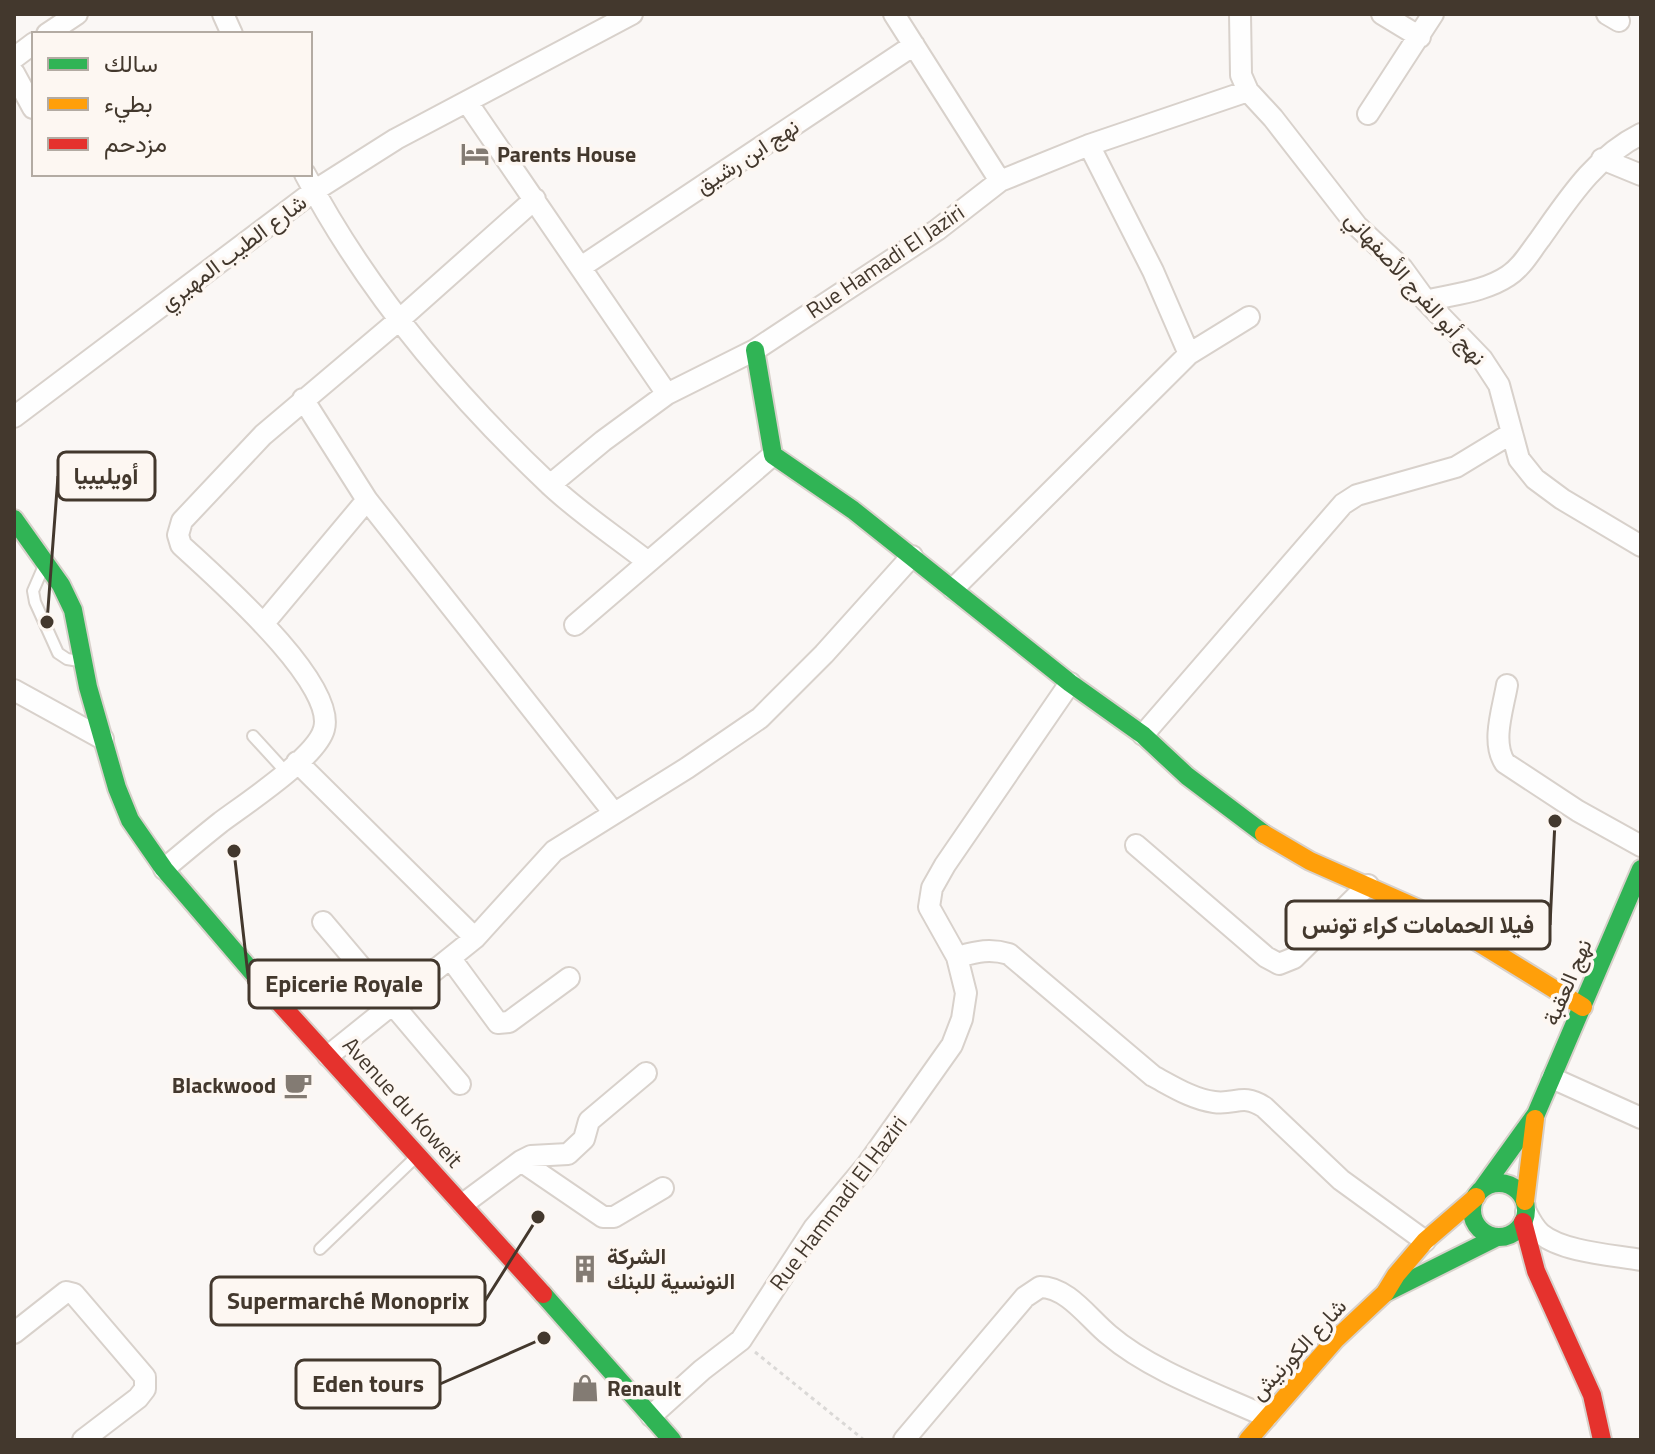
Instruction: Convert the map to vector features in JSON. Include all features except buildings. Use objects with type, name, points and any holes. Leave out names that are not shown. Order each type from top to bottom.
[{"type":"street","points":[[50,32],[77,14]]},
{"type":"street","name":"شارع الطيب المهيري","points":[[14,417],[310,183],[632,14]]},
{"type":"street","points":[[894,14],[1000,181]]},
{"type":"street","points":[[1240,14],[1241,75],[1248,91]]},
{"type":"street","points":[[1382,14],[1420,37]]},
{"type":"street","points":[[1368,114],[1433,14]]},
{"type":"street","points":[[14,58],[32,44]]},
{"type":"street","name":"نهج ابن رشيق","points":[[581,267],[914,45]]},
{"type":"street","points":[[14,73],[32,106]]},
{"type":"street","name":"Rue Hamadi El Jaziri","points":[[550,485],[667,394],[755,350],[937,230],[1000,181],[1089,145],[1248,91]]},
{"type":"street","name":"نهج أبو الفرج الأصفهاني","points":[[1248,91],[1273,118],[1357,226],[1402,268],[1426,301],[1482,359],[1499,385],[1508,408],[1519,459],[1535,479],[1562,499],[1641,546]]},
{"type":"street","points":[[467,102],[667,394]]},
{"type":"street","points":[[1426,301],[1478,290],[1508,276],[1523,262],[1576,187],[1602,159],[1641,134]]},
{"type":"street","points":[[1089,145],[1153,271],[1189,354]]},
{"type":"street","points":[[1602,159],[1641,175]]},
{"type":"street","points":[[310,183],[399,320],[466,399],[550,485],[648,562]]},
{"type":"street","points":[[164,869],[292,767],[324,732],[326,720],[323,707],[302,671],[264,623],[181,545],[179,528],[187,513],[303,399],[399,320],[535,199]]},
{"type":"street","points":[[953,589],[1189,354],[1249,317]]},
{"type":"street","points":[[755,350],[773,455],[853,510],[1070,683],[1143,735],[1187,776],[1264,834],[1310,861],[1439,918],[1583,1007]]},
{"type":"street","points":[[303,399],[367,500],[614,813]]},
{"type":"street","points":[[1143,735],[1343,504],[1357,495],[1456,467],[1512,433]]},
{"type":"street","points":[[575,625],[773,455]]},
{"type":"street","points":[[264,623],[367,500]]},
{"type":"street","name":"Avenue du Koweit","points":[[14,519],[46,561],[73,610],[88,687],[117,788],[130,820],[164,869],[249,969],[672,1440]]},
{"type":"street","points":[[328,1056],[475,938],[554,851],[687,768],[760,718],[824,654],[912,556]]},
{"type":"street","name":"Rue Hammadi El Haziri","points":[[651,1416],[741,1340],[814,1228],[867,1165],[952,1045],[962,1019],[966,993],[957,957],[933,917],[929,898],[932,888],[986,803],[1070,683]]},
{"type":"street","points":[[1507,685],[1498,738],[1500,755],[1505,763],[1578,811],[1641,846]]},
{"type":"street","points":[[14,690],[103,739]]},
{"type":"street","points":[[292,767],[475,938]]},
{"type":"street","points":[[1136,845],[1266,957],[1279,964],[1294,958],[1368,885]]},
{"type":"street","name":"نهج العقبة","points":[[1536,1114],[1641,869]]},
{"type":"street","points":[[323,922],[460,1084]]},
{"type":"street","points":[[957,957],[981,950],[1009,954],[1153,1076],[1179,1091],[1215,1103],[1253,1100],[1341,1180],[1425,1241]]},
{"type":"street","points":[[451,959],[498,1023],[509,1022],[569,978]]},
{"type":"street","points":[[463,1204],[531,1156],[568,1154],[584,1139],[589,1121],[646,1073]]},
{"type":"street","points":[[1552,1078],[1641,1118]]},
{"type":"street","points":[[1385,1293],[1519,1229],[1525,1212],[1536,1114]]},
{"type":"street","points":[[1535,1269],[1501,1236],[1484,1231],[1474,1219],[1473,1204],[1536,1114]]},
{"type":"street","points":[[521,1161],[603,1217],[614,1217],[663,1188]]},
{"type":"street","points":[[1385,1293],[1425,1241],[1479,1193],[1502,1183],[1520,1192],[1535,1269],[1569,1337],[1590,1391],[1602,1440]]},
{"type":"street","points":[[1525,1212],[1539,1233],[1556,1242],[1641,1260]]},
{"type":"street","points":[[904,1440],[1025,1297],[1040,1287],[1057,1290],[1124,1347],[1267,1417]]},
{"type":"street","points":[[14,1333],[66,1292],[74,1294],[145,1377],[145,1389],[138,1398],[83,1440]]},
{"type":"street","name":"شارع الكورنيش","points":[[1248,1440],[1335,1340],[1385,1293]]},
{"type":"lane","points":[[46,561],[33,591],[35,602],[58,653],[67,659],[85,661]]},
{"type":"lane","points":[[253,736],[292,767]]},
{"type":"lane","points":[[320,1249],[418,1154]]},
{"type":"path","points":[[741,1340],[864,1440]]},
{"type":"traffic: fast","points":[[755,350],[773,455],[853,510],[1070,683],[1143,735],[1187,776],[1264,834]]},
{"type":"traffic: fast","points":[[14,519],[61,585],[73,610],[88,687],[117,788],[130,820],[164,869],[266,988]]},
{"type":"traffic: fast","points":[[1482,1189],[1536,1114],[1641,869]]},
{"type":"traffic: fast","points":[[1499,1183],[1518,1191],[1526,1210],[1518,1229],[1499,1237],[1480,1229],[1472,1210],[1480,1191],[1499,1183]]},
{"type":"traffic: fast","points":[[1385,1293],[1497,1237]]},
{"type":"traffic: fast","points":[[543,1294],[672,1440]]},
{"type":"traffic: slow","points":[[1264,834],[1310,861],[1439,918],[1583,1007]]},
{"type":"traffic: slow","points":[[1525,1201],[1535,1119]]},
{"type":"traffic: slow","points":[[1248,1440],[1335,1340],[1385,1293],[1425,1241],[1476,1197]]},
{"type":"traffic: jam","points":[[266,988],[543,1294]]},
{"type":"traffic: jam","points":[[1523,1222],[1536,1271],[1592,1395],[1602,1440]]},
{"type":"place","name":"Parents House","points":[[475,154]]},
{"type":"place","name":"أويليبيا","points":[[47,622]]},
{"type":"place","name":"فيلا الحمامات كراء تونس","points":[[1555,821]]},
{"type":"place","name":"Epicerie Royale","points":[[234,851]]},
{"type":"place","name":"Blackwood","points":[[298,1085]]},
{"type":"place","name":"Supermarché Monoprix","points":[[538,1217]]},
{"type":"place","name":"الشركة النونسية للبنك","points":[[585,1269]]},
{"type":"place","name":"Eden tours","points":[[544,1338]]},
{"type":"place","name":"Renault","points":[[585,1388]]}]
